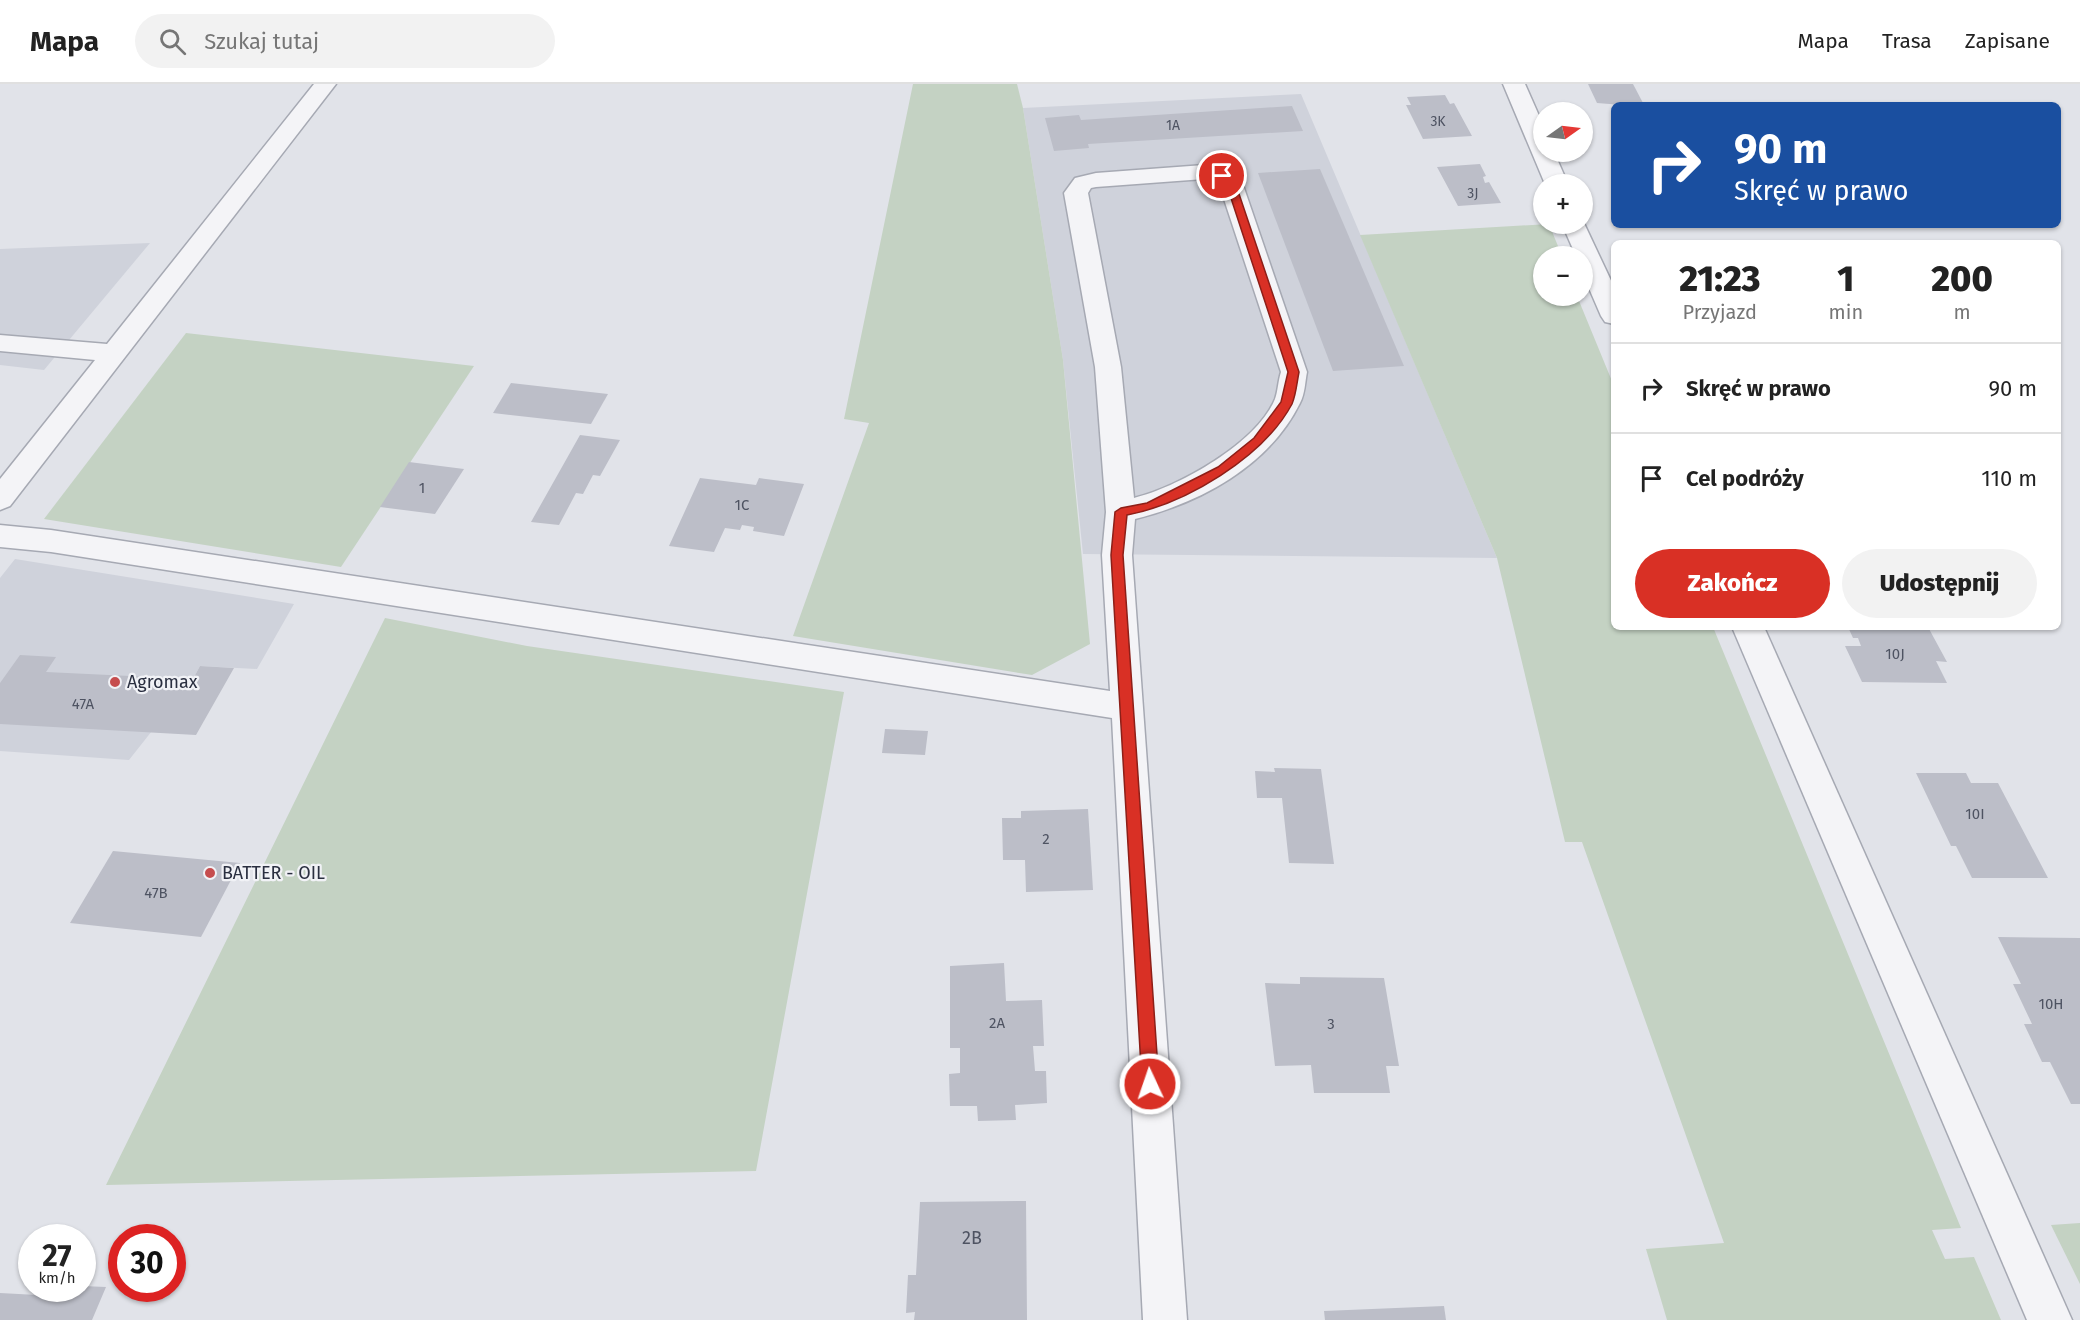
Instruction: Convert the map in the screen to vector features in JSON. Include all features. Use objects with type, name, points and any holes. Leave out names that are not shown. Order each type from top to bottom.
[{"type":"street","points":[[0,499],[326,84]]},
{"type":"street","points":[[1514,84],[1553,174]]},
{"type":"street","points":[[1121,512],[1150,507],[1222,470],[1258,441],[1287,402],[1294,372],[1231,185],[1222,176],[1204,172],[1096,180],[1083,183],[1076,193],[1108,367],[1121,512],[1117,555],[1165,1320]]},
{"type":"street","points":[[1578,234],[1611,309]]},
{"type":"street","points":[[0,343],[114,353]]},
{"type":"street","points":[[0,536],[98,548],[1128,707]]},
{"type":"street","points":[[1749,630],[2006,1224],[2050,1320]]},
{"type":"shaded area","points":[[1301,94],[1497,558],[1083,554],[1063,360],[1023,108]]},
{"type":"shaded area","points":[[150,243],[44,370],[0,365],[0,249]]},
{"type":"shaded area","points":[[15,559],[294,604],[257,669],[200,666],[193,679],[129,760],[0,751],[0,578]]},
{"type":"green space","points":[[913,84],[1017,84],[1023,108],[1063,360],[1090,644],[1032,675],[793,636],[869,423],[844,419]]},
{"type":"green space","points":[[1533,225],[1533,234],[1553,234],[1558,246],[1533,246],[1533,306],[1581,306],[1611,379],[1611,630],[1714,630],[1961,1228],[1932,1230],[1945,1259],[1974,1257],[2001,1320],[1667,1320],[1646,1249],[1724,1243],[1582,842],[1565,842],[1497,558],[1360,235]]},
{"type":"green space","points":[[186,333],[474,366],[341,567],[44,519]]},
{"type":"green space","points":[[385,618],[527,646],[844,692],[756,1171],[106,1185]]},
{"type":"green space","points":[[2080,1223],[2080,1284],[2051,1225]]},
{"type":"building","points":[[1588,84],[1633,84],[1642,102],[1611,102],[1611,104],[1597,103]]},
{"type":"building","points":[[1445,95],[1450,104],[1454,103],[1472,136],[1423,139],[1406,105],[1411,105],[1407,97]]},
{"type":"building","points":[[1292,106],[1303,131],[1088,144],[1089,148],[1054,151],[1045,118],[1079,115],[1081,120]]},
{"type":"building","points":[[1480,164],[1486,176],[1483,177],[1485,183],[1489,182],[1501,203],[1458,206],[1437,167]]},
{"type":"building","points":[[1320,169],[1404,366],[1333,371],[1258,173]]},
{"type":"building","points":[[511,383],[608,394],[591,424],[493,413]]},
{"type":"building","points":[[580,435],[620,440],[600,476],[593,475],[583,494],[576,493],[559,525],[531,522]]},
{"type":"building","points":[[409,462],[464,469],[435,514],[380,507]]},
{"type":"building","points":[[700,478],[756,485],[759,478],[804,484],[784,536],[753,531],[754,527],[742,525],[740,530],[725,528],[714,552],[669,546]]},
{"type":"building","points":[[1849,630],[1930,630],[1947,662],[1936,661],[1947,683],[1862,682],[1845,646],[1861,646],[1858,638],[1853,638]]},
{"type":"building","points":[[20,655],[56,657],[46,672],[193,679],[200,666],[234,668],[196,735],[0,724],[0,683]]},
{"type":"building","points":[[885,729],[928,731],[925,755],[882,753]]},
{"type":"building","points":[[1274,768],[1321,769],[1334,864],[1289,863],[1282,798],[1257,798],[1255,771],[1275,772]]},
{"type":"building","points":[[1916,773],[1966,773],[1971,783],[1998,783],[2048,878],[1972,878],[1956,846],[1951,846]]},
{"type":"building","points":[[1088,809],[1093,890],[1026,892],[1025,860],[1003,860],[1002,818],[1021,818],[1021,811]]},
{"type":"building","points":[[113,851],[240,863],[201,937],[70,923]]},
{"type":"building","points":[[1998,937],[2080,938],[2080,1104],[2071,1104],[2050,1062],[2042,1062],[2024,1024],[2032,1024],[2013,984],[2021,984]]},
{"type":"building","points":[[1004,963],[1006,1001],[1042,1000],[1044,1046],[1033,1046],[1035,1071],[1046,1071],[1047,1103],[1015,1105],[1016,1120],[978,1121],[977,1106],[950,1106],[949,1074],[960,1073],[960,1048],[950,1048],[950,966]]},
{"type":"building","points":[[1300,977],[1384,978],[1399,1066],[1386,1066],[1390,1093],[1314,1093],[1311,1065],[1275,1066],[1265,983],[1300,984]]},
{"type":"building","points":[[1026,1201],[1027,1320],[914,1320],[915,1312],[906,1313],[908,1275],[916,1275],[920,1202]]},
{"type":"building","points":[[96,1287],[106,1287],[92,1320],[0,1320],[0,1293],[18,1294],[18,1302],[96,1302]]},
{"type":"building","points":[[1444,1306],[1446,1320],[1325,1320],[1324,1311]]},
{"type":"place","name":"Agromax","points":[[115,682]]},
{"type":"place","name":"BATTER - OIL","points":[[210,873]]},
{"type":"route","points":[[1150,1084],[1117,555],[1121,512],[1150,507],[1189,488],[1222,470],[1258,441],[1287,402],[1294,372],[1231,185],[1222,176]]}]
